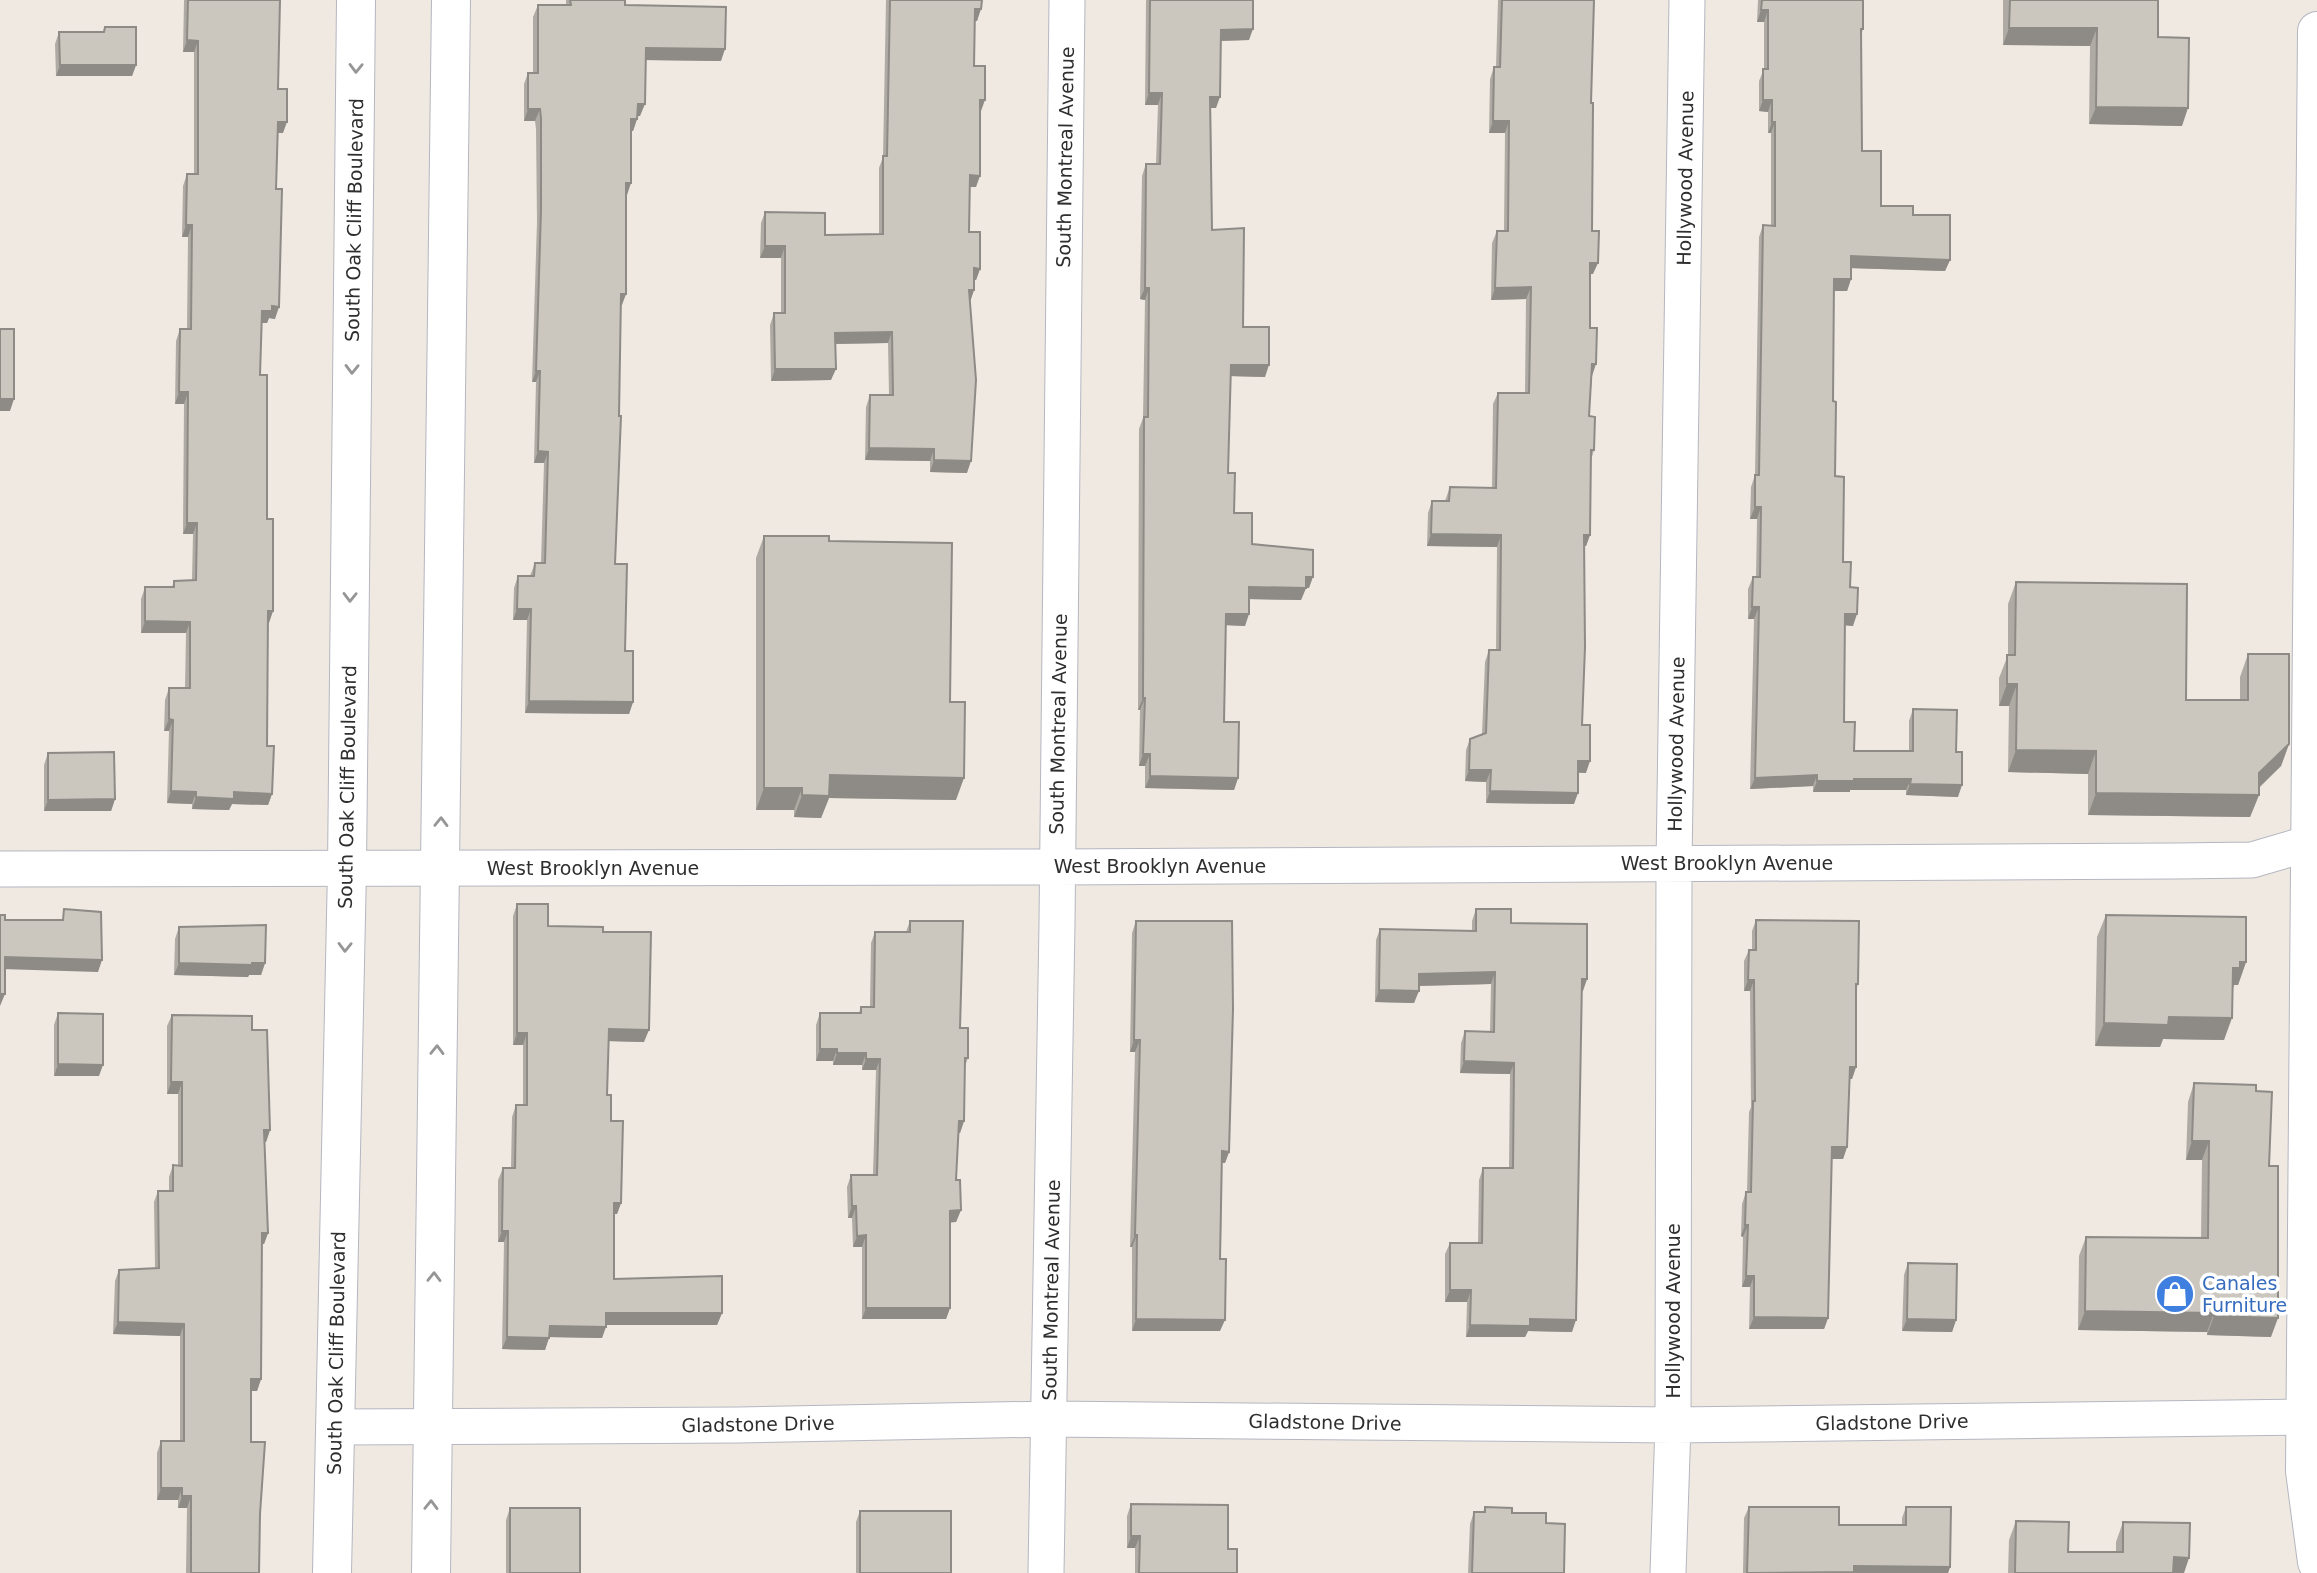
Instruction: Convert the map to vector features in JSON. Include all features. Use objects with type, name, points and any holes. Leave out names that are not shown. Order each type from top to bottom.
[{"type":"street","name":"South Oak Cliff Boulevard","points":[[332,1573],[347,869],[356,0]]},
{"type":"street","points":[[431,1573],[450,0]]},
{"type":"street","name":"South Montreal Avenue","points":[[1046,1573],[1068,0]]},
{"type":"street","name":"Hollywood Avenue","points":[[1668,1573],[1673,1425],[1674,864],[1687,0]]},
{"type":"street","points":[[2317,32],[2311,1417],[2305,1471],[2317,1562]]},
{"type":"street","name":"West Brooklyn Avenue","points":[[0,869],[1057,867],[2252,860],[2314,842]]},
{"type":"street","name":"Gladstone Drive","points":[[334,1427],[738,1425],[1049,1419],[1673,1425],[2311,1417]]},
{"type":"building","points":[[188,0],[280,0],[278,89],[287,89],[287,122],[278,122],[276,189],[282,189],[279,307],[272,306],[272,311],[262,311],[260,375],[267,375],[267,519],[273,519],[273,611],[268,611],[267,746],[274,746],[272,794],[234,792],[234,799],[196,797],[196,792],[171,791],[173,720],[169,719],[169,688],[190,688],[190,622],[145,621],[145,587],[174,587],[174,581],[196,580],[197,523],[187,523],[188,392],[179,392],[180,329],[191,329],[192,225],[186,225],[187,174],[198,174],[198,41],[187,40]]},
{"type":"building","points":[[570,0],[625,0],[625,5],[726,7],[725,49],[646,48],[645,104],[638,104],[637,119],[631,119],[631,183],[626,183],[626,294],[621,294],[621,416],[615,564],[627,564],[625,651],[633,651],[633,702],[529,701],[531,609],[517,609],[518,576],[534,576],[535,563],[545,563],[548,452],[538,451],[540,371],[536,371],[541,118],[540,109],[528,109],[528,73],[538,73],[538,5],[571,5]]},
{"type":"building","points":[[890,0],[982,0],[981,9],[975,9],[974,66],[985,66],[985,100],[980,100],[980,176],[970,175],[969,232],[980,232],[980,269],[974,268],[974,290],[969,290],[976,380],[971,461],[934,460],[934,449],[869,448],[870,395],[893,395],[892,332],[835,333],[836,369],[775,369],[774,313],[785,313],[785,246],[765,246],[765,212],[825,213],[825,235],[883,234],[883,156],[887,156]]},
{"type":"building","points":[[1150,0],[1253,0],[1253,29],[1221,30],[1220,97],[1210,97],[1212,230],[1244,228],[1243,327],[1269,327],[1269,365],[1231,365],[1228,473],[1235,473],[1234,513],[1252,513],[1252,544],[1313,550],[1313,577],[1306,577],[1306,588],[1249,587],[1249,614],[1226,614],[1224,722],[1239,722],[1238,778],[1150,776],[1150,754],[1143,754],[1144,417],[1148,417],[1149,288],[1145,288],[1146,164],[1160,164],[1162,93],[1149,93]]},
{"type":"building","points":[[1502,0],[1594,0],[1591,103],[1592,231],[1599,231],[1598,263],[1590,263],[1590,328],[1597,328],[1596,364],[1592,364],[1589,416],[1595,417],[1594,450],[1591,450],[1590,535],[1584,535],[1585,647],[1582,725],[1590,725],[1590,761],[1578,761],[1578,793],[1490,791],[1491,770],[1469,770],[1470,739],[1486,733],[1489,650],[1500,650],[1501,535],[1431,534],[1432,501],[1449,501],[1450,487],[1496,488],[1498,393],[1529,393],[1531,287],[1495,288],[1497,231],[1508,231],[1509,121],[1493,121],[1494,67],[1500,67]]},
{"type":"building","points":[[1762,0],[1863,0],[1862,151],[1881,151],[1881,206],[1913,206],[1913,215],[1950,215],[1950,260],[1851,256],[1851,279],[1834,279],[1833,401],[1836,402],[1835,476],[1844,477],[1843,562],[1851,562],[1850,587],[1858,588],[1857,614],[1845,614],[1844,722],[1855,722],[1854,751],[1913,751],[1913,709],[1957,710],[1956,752],[1962,752],[1962,785],[1910,784],[1911,779],[1817,781],[1817,775],[1755,778],[1759,607],[1752,607],[1753,577],[1760,577],[1761,507],[1755,507],[1755,475],[1759,475],[1763,225],[1775,226],[1775,122],[1772,122],[1772,100],[1763,100],[1763,69],[1768,69],[1768,10],[1761,10]]},
{"type":"building","points":[[2010,0],[2158,0],[2158,37],[2189,38],[2188,108],[2096,107],[2097,28],[2009,28]]},
{"type":"building","points":[[105,27],[136,27],[136,65],[60,65],[59,32],[104,32]]},
{"type":"building","points":[[0,329],[14,329],[14,399],[0,399]]},
{"type":"building","points":[[764,536],[829,536],[829,541],[952,543],[950,702],[965,702],[964,778],[830,775],[829,796],[802,795],[802,788],[764,788]]},
{"type":"building","points":[[2016,582],[2187,584],[2186,700],[2248,700],[2248,654],[2289,654],[2289,744],[2259,773],[2259,795],[2096,793],[2096,751],[2016,750],[2017,684],[2007,684],[2007,655],[2015,655]]},
{"type":"building","points":[[114,752],[115,799],[48,800],[48,753]]},
{"type":"building","points":[[517,904],[548,904],[548,926],[603,927],[603,932],[651,932],[649,1030],[609,1029],[607,1095],[611,1095],[611,1121],[623,1121],[621,1203],[614,1203],[614,1279],[722,1276],[722,1313],[606,1313],[606,1327],[550,1326],[549,1338],[507,1337],[508,1231],[502,1231],[503,1168],[515,1168],[516,1105],[527,1105],[527,1033],[517,1033]]},
{"type":"building","points":[[64,909],[101,912],[102,960],[5,957],[5,994],[0,994],[0,915],[5,915],[5,920],[63,920]]},
{"type":"building","points":[[1476,909],[1511,909],[1511,923],[1587,924],[1587,979],[1582,979],[1576,1320],[1530,1319],[1530,1326],[1470,1325],[1471,1290],[1450,1290],[1450,1243],[1482,1243],[1483,1168],[1513,1168],[1514,1063],[1464,1061],[1465,1031],[1494,1032],[1495,972],[1419,974],[1419,991],[1379,990],[1380,929],[1476,931]]},
{"type":"building","points":[[2106,915],[2246,917],[2246,962],[2240,962],[2240,968],[2233,968],[2232,1018],[2169,1017],[2168,1025],[2104,1023]]},
{"type":"building","points":[[1756,920],[1859,921],[1856,1067],[1850,1067],[1847,1147],[1832,1147],[1828,1318],[1754,1317],[1754,1276],[1746,1276],[1746,1192],[1751,1192],[1755,1101],[1754,980],[1748,980],[1749,950],[1756,950]]},
{"type":"building","points":[[910,921],[963,921],[960,1028],[968,1028],[968,1058],[965,1058],[964,1121],[959,1121],[956,1180],[960,1180],[961,1210],[950,1211],[950,1308],[866,1308],[866,1235],[857,1236],[851,1175],[877,1175],[880,1059],[866,1059],[866,1053],[837,1053],[837,1049],[820,1049],[820,1013],[861,1013],[861,1007],[874,1007],[875,932],[910,932]]},
{"type":"building","points":[[1136,921],[1232,921],[1233,1009],[1229,1152],[1222,1151],[1220,1259],[1226,1259],[1225,1320],[1136,1319],[1135,1235],[1140,1040],[1134,1040]]},
{"type":"building","points":[[266,925],[265,963],[179,963],[179,927]]},
{"type":"building","points":[[58,1013],[103,1014],[103,1065],[58,1064]]},
{"type":"building","points":[[172,1015],[252,1016],[252,1030],[267,1030],[270,1130],[264,1130],[268,1233],[262,1233],[261,1379],[251,1379],[251,1442],[265,1442],[259,1573],[191,1573],[191,1496],[182,1496],[182,1488],[161,1488],[161,1441],[184,1441],[184,1324],[118,1322],[119,1270],[159,1268],[158,1191],[173,1191],[173,1165],[182,1166],[182,1082],[171,1082]]},
{"type":"building","points":[[2194,1083],[2256,1085],[2256,1091],[2272,1092],[2269,1166],[2278,1166],[2278,1318],[2214,1316],[2214,1313],[2085,1311],[2086,1237],[2208,1238],[2209,1141],[2192,1141]]},
{"type":"building","points":[[1908,1263],[1957,1264],[1956,1320],[1907,1319]]},
{"type":"building","points":[[1131,1504],[1228,1505],[1228,1549],[1237,1549],[1237,1573],[1139,1573],[1140,1536],[1131,1536]]},
{"type":"building","points":[[1485,1507],[1512,1508],[1512,1513],[1546,1513],[1546,1523],[1565,1524],[1564,1573],[1472,1573],[1474,1512],[1485,1512]]},
{"type":"building","points":[[1749,1507],[1839,1507],[1839,1525],[1906,1525],[1906,1507],[1951,1507],[1950,1567],[1854,1566],[1854,1572],[1747,1573]]},
{"type":"building","points":[[510,1508],[580,1508],[580,1573],[510,1573]]},
{"type":"building","points":[[860,1511],[951,1511],[951,1573],[860,1573]]},
{"type":"building","points":[[2016,1521],[2069,1522],[2068,1552],[2123,1552],[2123,1522],[2190,1523],[2189,1558],[2174,1557],[2173,1573],[2015,1573]]},
{"type":"place","name":"Canales Furniture","points":[[2175,1294]]}]
